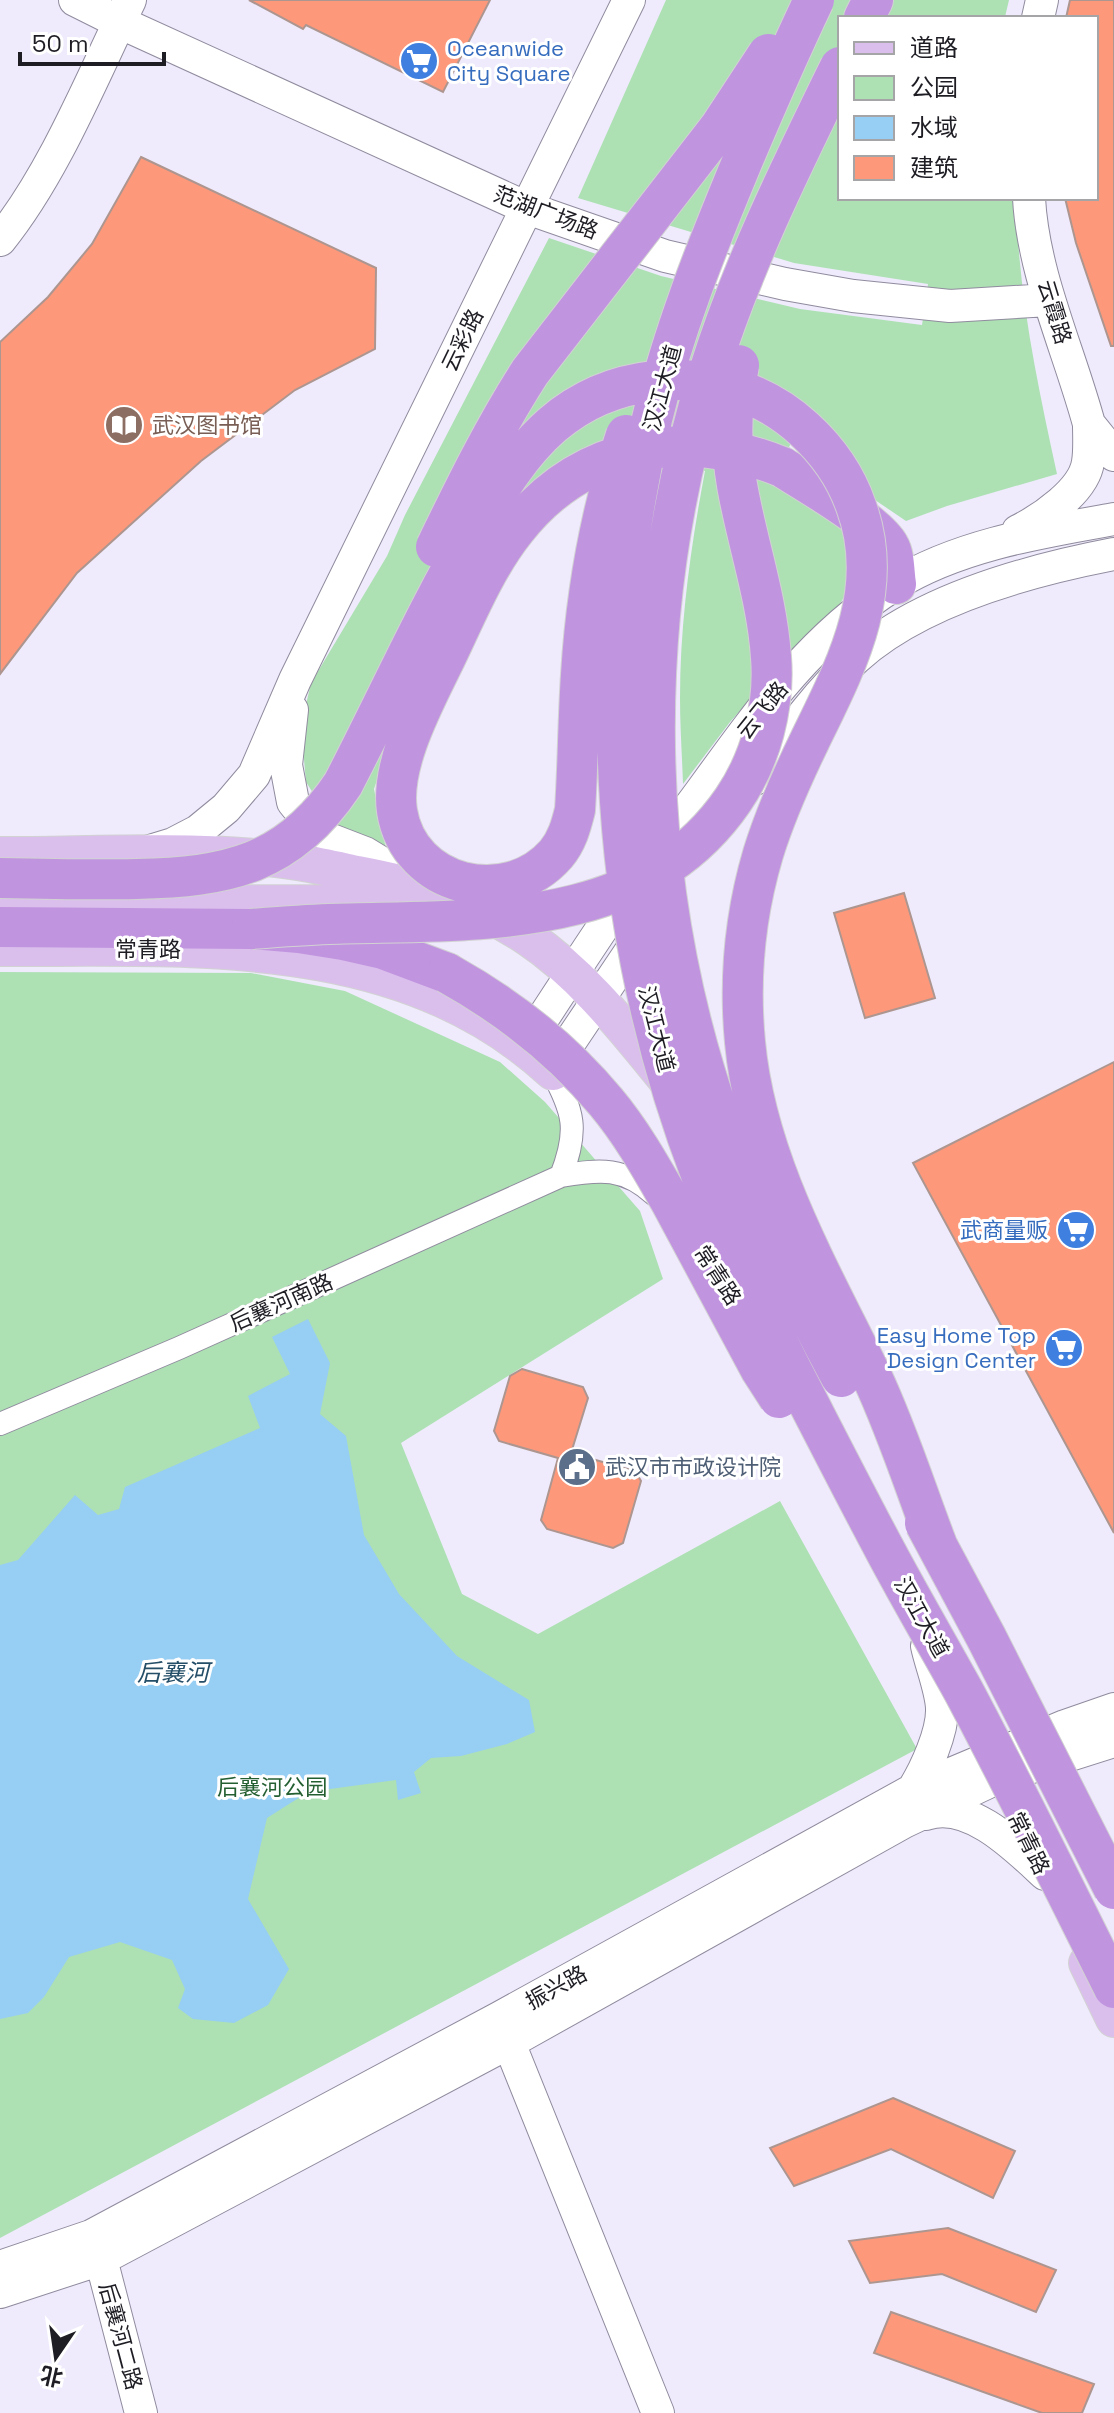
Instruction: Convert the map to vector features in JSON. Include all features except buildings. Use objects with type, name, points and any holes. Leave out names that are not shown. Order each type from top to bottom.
[{"type":"highway","points":[[343,784],[356,730],[379,666],[505,410],[549,345],[720,127],[799,0]]},
{"type":"highway","name":"汉江大道","points":[[814,0],[784,63],[685,305],[652,419],[640,477],[618,654],[618,772],[631,905],[664,1064],[702,1177],[749,1285],[1114,1988]]},
{"type":"highway","name":"汉江大道","points":[[838,72],[784,182],[748,266],[709,373],[686,456],[670,540],[657,653],[655,755],[659,829],[675,947],[687,1005],[711,1091],[741,1175],[765,1229],[826,1349],[937,1545],[1114,1889]]},
{"type":"highway","points":[[0,927],[251,929],[329,924],[435,923],[530,915],[567,908],[615,892],[670,862],[695,843],[725,811],[743,783],[764,731],[772,683],[769,635],[735,471],[734,389],[763,283],[838,74]]},
{"type":"highway","points":[[685,305],[622,445],[617,459],[613,473],[597,543],[581,674],[575,810],[566,839],[535,872],[492,886],[460,883],[445,876],[420,857],[410,844],[398,815],[396,799],[400,767],[433,683],[483,580],[507,541],[528,514],[581,473],[601,463],[612,459],[622,455],[645,449],[690,445],[757,457],[782,467],[813,486],[875,530],[891,548],[896,584]]},
{"type":"highway","points":[[0,878],[164,878],[222,872],[265,857],[317,818],[343,784],[442,587],[487,507],[539,437],[576,407],[608,392],[643,382],[715,383],[760,399],[781,411],[799,424],[830,457],[852,495],[865,538],[868,561],[865,605],[846,665],[787,787],[763,854],[745,945],[745,1045],[757,1111],[773,1163],[831,1297],[874,1381],[937,1545]]},
{"type":"highway","points":[[251,929],[343,940],[415,960],[478,990],[564,1056],[608,1104],[645,1157],[761,1370],[818,1461],[886,1552]]},
{"type":"main road","points":[[0,855],[206,854],[258,857],[420,887],[492,916],[528,938],[586,987],[677,1092],[779,1250],[959,1565],[1114,1868]]},
{"type":"main road","points":[[0,904],[338,903],[449,909],[492,916]]},
{"type":"main road","name":"常青路","points":[[0,948],[198,949],[312,960],[373,974],[428,994],[471,1014],[537,1059],[638,1166],[699,1244],[750,1325],[992,1768],[1114,2019]]},
{"type":"street","name":"范湖广场路","points":[[75,0],[124,11],[527,208],[665,256],[785,284],[853,296],[950,306],[1049,300]]},
{"type":"street","name":"云彩路","points":[[136,855],[173,844],[198,831],[226,808],[254,775],[295,680],[629,0]]},
{"type":"street","points":[[0,240],[17,219],[68,130],[124,11]]},
{"type":"street","name":"云霞路","points":[[1029,200],[1049,300],[1089,424]]},
{"type":"street","points":[[1089,424],[1114,455]]},
{"type":"street","points":[[983,547],[1034,523],[1074,491],[1088,464],[1089,424]]},
{"type":"street","name":"云飞路","points":[[586,987],[640,873],[760,710],[804,660],[850,616],[896,584],[938,563],[983,547],[1114,519]]},
{"type":"street","name":"云飞路","points":[[537,1059],[586,987],[669,895],[788,734],[827,685],[859,655],[899,626],[945,603],[1058,566],[1114,554]]},
{"type":"street","points":[[295,680],[286,765],[293,802],[321,836],[365,853],[420,887]]},
{"type":"street","points":[[537,1059],[564,1093],[570,1109],[573,1138],[561,1176]]},
{"type":"street","name":"后襄河南路","points":[[0,1424],[179,1348],[561,1176],[589,1171],[614,1172],[639,1180],[666,1205],[699,1244]]},
{"type":"street","points":[[913,1790],[923,1774],[942,1708],[927,1646]]},
{"type":"street","name":"振兴路","points":[[504,2030],[913,1790],[992,1768],[1053,1746],[1114,1709]]},
{"type":"street","name":"振兴路","points":[[1053,1746],[1114,1741]]},
{"type":"street","name":"振兴路","points":[[0,2292],[96,2248],[504,2030],[904,1822],[992,1768]]},
{"type":"street","name":"振兴路","points":[[904,1822],[934,1812],[957,1814],[999,1832],[1045,1874]]},
{"type":"street","points":[[504,2030],[658,2413]]},
{"type":"street","name":"振兴路","points":[[0,2267],[96,2248]]},
{"type":"street","name":"后襄河二路","points":[[96,2248],[141,2413]]},
{"type":"green space","points":[[666,0],[1009,0],[1005,16],[838,16],[838,200],[1016,200],[1025,303],[1057,474],[906,521],[791,443],[772,483],[833,517],[850,543],[851,586],[833,615],[798,645],[730,722],[683,784],[680,698],[684,612],[705,471],[609,448],[577,452],[509,502],[401,707],[374,789],[387,854],[336,829],[306,782],[301,726],[311,683],[387,556],[405,515],[549,238],[661,276],[800,309],[922,325],[928,284],[794,263],[578,198]]},
{"type":"green space","name":"后襄河公园","points":[[0,972],[251,973],[345,991],[500,1062],[545,1102],[640,1211],[663,1279],[401,1443],[462,1594],[538,1634],[780,1501],[917,1749],[0,2238]]},
{"type":"water","name":"后襄河","points":[[308,1319],[330,1363],[320,1414],[346,1436],[364,1535],[399,1594],[457,1656],[529,1700],[535,1732],[507,1744],[461,1756],[431,1758],[414,1772],[421,1793],[398,1800],[396,1780],[308,1792],[267,1818],[248,1899],[289,1969],[268,2005],[234,2023],[193,2019],[178,2008],[185,1989],[172,1960],[120,1942],[69,1957],[44,1997],[28,2013],[0,2019],[0,1565],[18,1560],[75,1495],[98,1515],[119,1509],[125,1487],[260,1428],[248,1396],[290,1374],[272,1337]]},
{"type":"place","name":"Oceanwide City Square","points":[[419,61]]},
{"type":"place","name":"武汉图书馆","points":[[124,425]]},
{"type":"place","name":"武商量贩","points":[[1076,1230]]},
{"type":"place","name":"Easy Home Top Design Center","points":[[1064,1348]]},
{"type":"place","name":"武汉市市政设计院","points":[[577,1467]]}]
